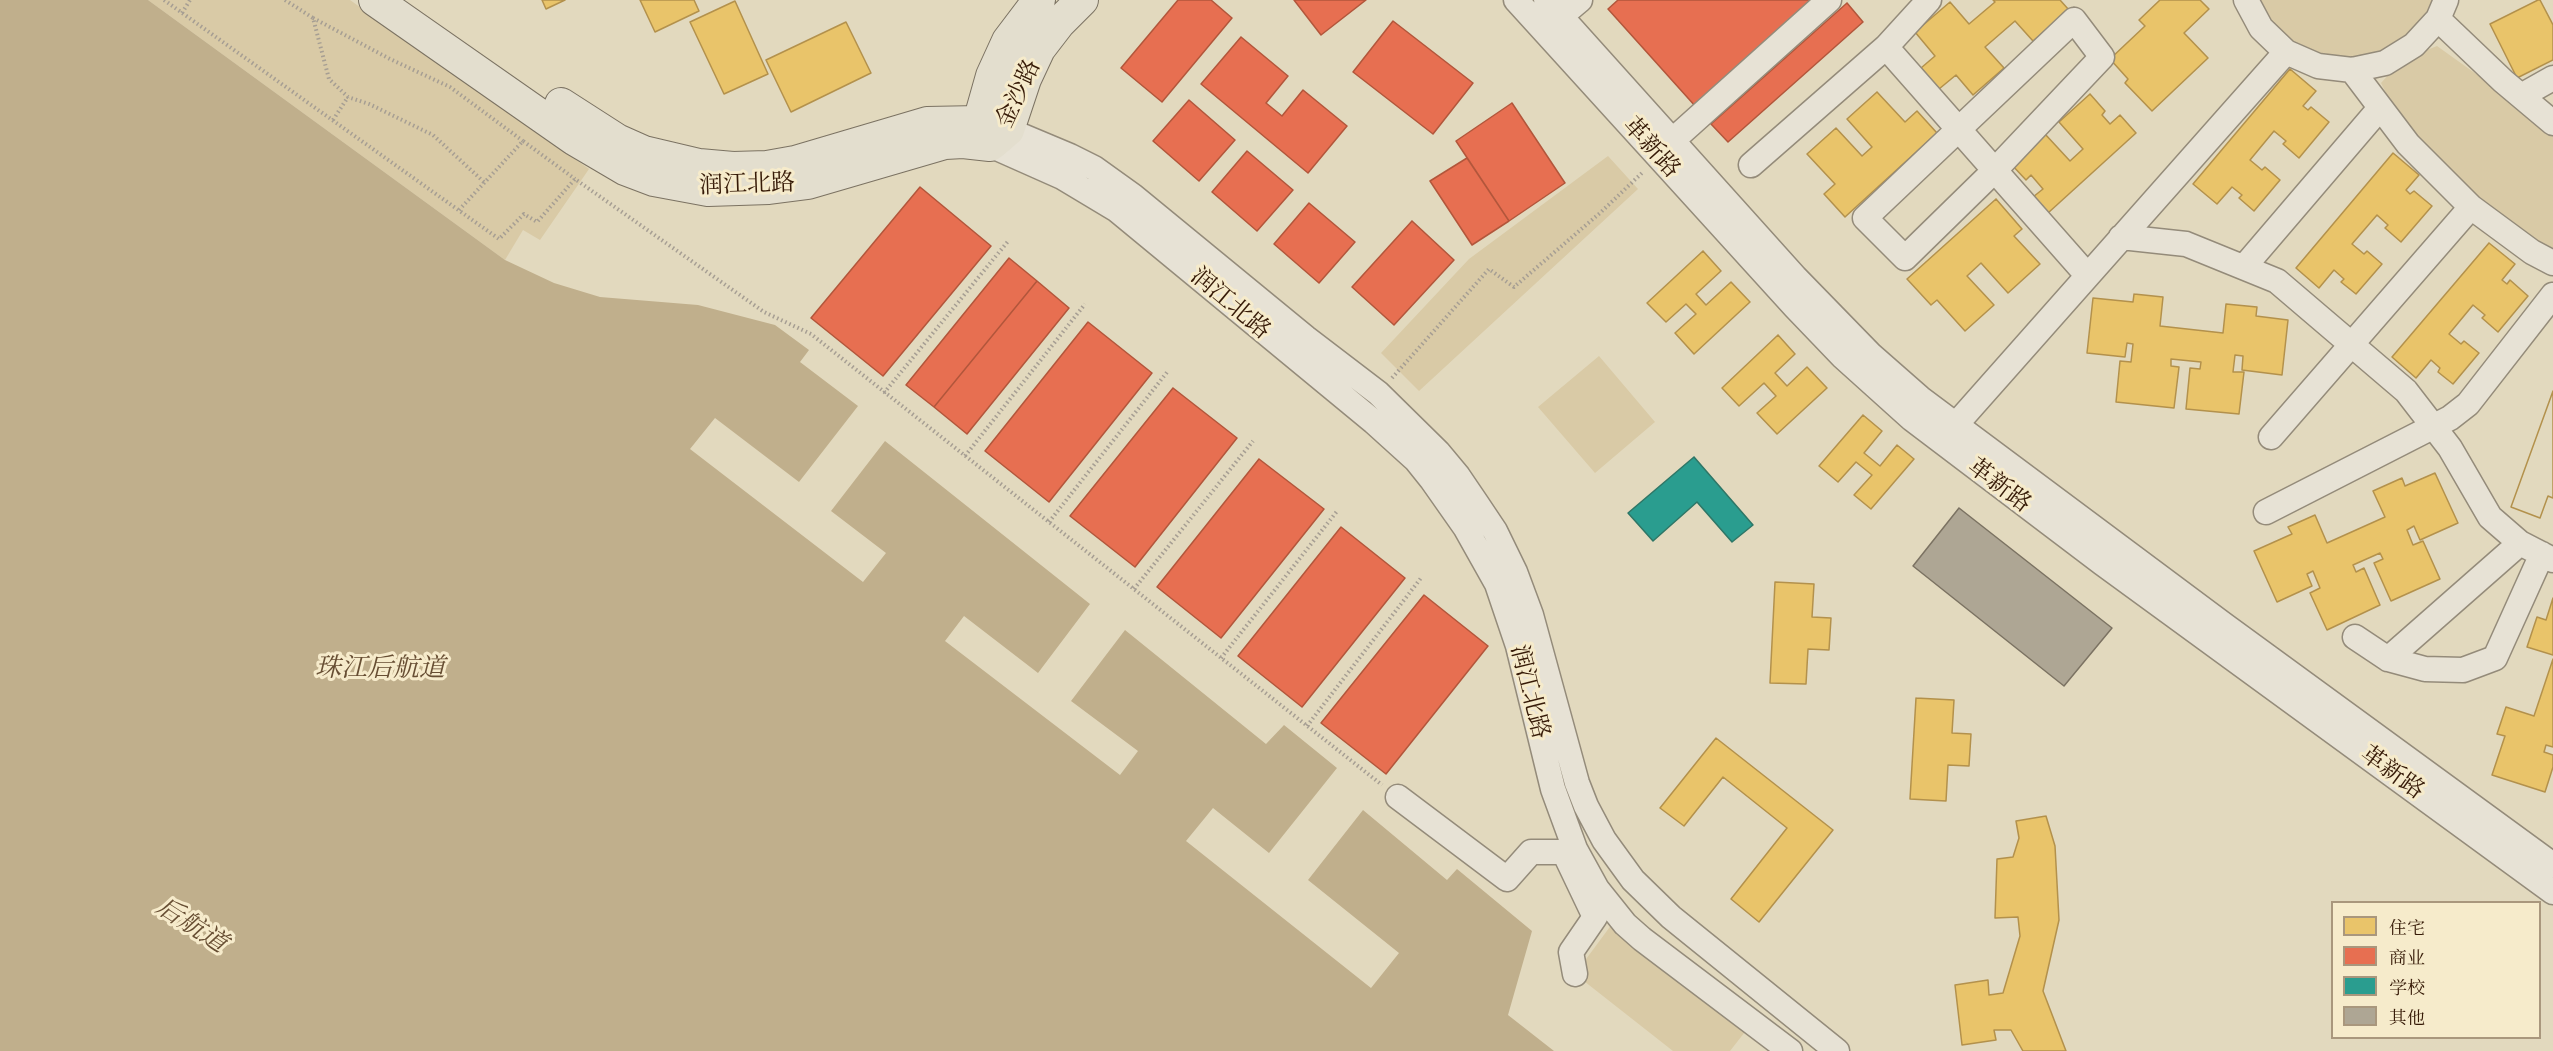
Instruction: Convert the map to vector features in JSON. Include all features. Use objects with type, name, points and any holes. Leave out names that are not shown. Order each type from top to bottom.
[{"type":"main road","name":"润江北路","points":[[375,0],[574,140],[625,169],[654,180],[708,190],[769,188],[808,183],[945,142],[963,142],[992,132]]},
{"type":"main road","name":"润江北路","points":[[413,0],[617,140],[644,152],[699,165],[733,168],[767,167],[822,155],[904,128],[927,123],[992,132]]},
{"type":"main road","name":"金沙路","points":[[992,132],[992,76],[1008,41],[1039,0]]},
{"type":"main road","name":"金沙路","points":[[992,132],[1025,79],[1040,49],[1059,23],[1082,0]]},
{"type":"street","name":"革新路","points":[[1516,0],[1666,148]]},
{"type":"street","points":[[1554,8],[1580,0]]},
{"type":"street","points":[[1666,148],[1829,0]]},
{"type":"street","points":[[1751,165],[1886,47],[1929,0]]},
{"type":"street","points":[[2246,0],[2261,28],[2286,52],[2318,66],[2352,70],[2385,63],[2414,45],[2442,10],[2521,96],[2553,123]]},
{"type":"street","name":"革新路","points":[[1554,8],[1666,148],[1842,356],[2553,892]]},
{"type":"street","points":[[2074,20],[2102,57],[1995,170],[1905,258],[1865,218],[1959,130],[2074,20]]},
{"type":"street","points":[[1886,47],[2087,275]]},
{"type":"street","points":[[1948,434],[2286,52]]},
{"type":"street","points":[[2352,70],[2408,144],[2471,207],[2532,252],[2553,262]]},
{"type":"street","points":[[2521,96],[2553,78]]},
{"type":"street","points":[[2244,267],[2380,108]]},
{"type":"street","name":"润江北路","points":[[992,132],[1070,156],[1117,184],[1378,393],[1438,452],[1458,476],[1506,553],[1531,615],[1569,758],[1583,798],[1596,826],[1618,861],[1633,880],[1671,917],[1838,1051]]},
{"type":"street","name":"润江北路","points":[[992,132],[1118,210],[1374,422],[1416,460],[1470,535],[1497,584],[1518,646],[1554,789],[1575,849],[1597,889],[1625,924],[1642,939],[1790,1051]]},
{"type":"street","points":[[2271,436],[2471,207]]},
{"type":"street","points":[[2121,237],[2186,244],[2277,281],[2406,391],[2450,448],[2490,517],[2520,543],[2547,557],[2495,658],[2463,670],[2425,669],[2388,658],[2355,637]]},
{"type":"street","points":[[2266,512],[2434,427],[2468,404],[2553,295]]},
{"type":"street","name":"革新路","points":[[1948,434],[2553,865]]},
{"type":"street","points":[[2388,658],[2520,543]]},
{"type":"street","points":[[1398,797],[1507,879],[1531,852],[1564,852],[1595,917],[1571,952],[1575,974]]},
{"type":"path","points":[[164,0],[499,239],[524,214],[537,222],[575,179]]},
{"type":"path","points":[[182,13],[190,0]]},
{"type":"path","points":[[285,0],[313,18],[390,59],[450,87],[575,179],[764,312],[811,334],[1398,797]]},
{"type":"path","points":[[313,18],[329,79],[348,97],[369,104],[433,135],[485,183]]},
{"type":"path","points":[[333,120],[348,97]]},
{"type":"path","points":[[459,210],[523,141]]},
{"type":"path","points":[[1378,393],[1489,269],[1514,287],[1600,213],[1666,148]]},
{"type":"path","points":[[884,393],[1010,240]]},
{"type":"path","points":[[964,456],[1084,304]]},
{"type":"path","points":[[1049,522],[1168,371]]},
{"type":"path","points":[[1134,589],[1253,441]]},
{"type":"path","points":[[1221,658],[1338,510]]},
{"type":"path","points":[[1307,726],[1421,578]]},
{"type":"shaded area","points":[[148,0],[350,0],[589,169],[540,240],[523,230],[505,260]]},
{"type":"shaded area","points":[[2255,0],[2437,0],[2421,27],[2369,59],[2339,62],[2283,40]]},
{"type":"shaded area","points":[[2437,46],[2553,129],[2553,251],[2473,202],[2408,137],[2381,83],[2402,60]]},
{"type":"shaded area","points":[[1608,156],[1638,189],[1419,391],[1381,353],[1469,259]]},
{"type":"shaded area","points":[[1599,356],[1655,422],[1595,473],[1538,407]]},
{"type":"shaded area","points":[[1615,920],[1748,1028],[1730,1051],[1673,1051],[1575,974]]},
{"type":"water","name":"珠江后航道","points":[[0,0],[148,0],[505,260],[554,283],[600,297],[698,305],[775,325],[809,350],[800,362],[858,406],[799,482],[715,418],[690,449],[863,582],[886,553],[831,511],[885,441],[1090,604],[1038,673],[964,616],[945,641],[1120,775],[1138,751],[1071,701],[1125,630],[1266,744],[1284,725],[1337,768],[1269,853],[1213,808],[1186,841],[1371,988],[1399,953],[1308,880],[1363,810],[1447,880],[1457,869],[1532,931],[1508,1015],[1554,1051],[0,1051]]},
{"type":"building: 住宅","points":[[542,0],[565,0],[546,9]]},
{"type":"building: 住宅","points":[[640,0],[694,0],[699,11],[655,32]]},
{"type":"building: 住宅","points":[[1993,0],[2060,0],[2069,10],[2033,41],[2015,21],[1985,47],[2004,68],[1973,95],[1956,75],[1939,89],[1921,68],[1935,56],[1915,32],[1950,2],[1969,24],[1995,2]]},
{"type":"building: 住宅","points":[[2160,0],[2200,0],[2209,9],[2184,33],[2208,58],[2152,111],[2125,83],[2128,79],[2110,59],[2145,26],[2139,20]]},
{"type":"building: 住宅","points":[[2538,0],[2553,25],[2553,60],[2517,78],[2490,24]]},
{"type":"building: 住宅","points":[[735,1],[768,74],[724,94],[690,22]]},
{"type":"building: 住宅","points":[[846,22],[871,73],[791,112],[766,60]]},
{"type":"building: 住宅","points":[[2290,69],[2316,91],[2303,106],[2308,110],[2311,107],[2329,122],[2299,158],[2283,144],[2286,141],[2274,131],[2250,160],[2262,170],[2265,167],[2280,180],[2254,211],[2239,198],[2242,195],[2232,187],[2217,204],[2193,184]]},
{"type":"building: 住宅","points":[[1877,92],[1905,122],[1917,111],[1937,133],[1845,217],[1824,194],[1835,184],[1807,154],[1836,128],[1862,156],[1872,147],[1847,119]]},
{"type":"building: 住宅","points":[[2090,94],[2105,111],[2102,115],[2110,124],[2120,115],[2136,133],[2048,213],[2033,197],[2043,189],[2031,175],[2026,180],[2011,164],[2045,134],[2070,161],[2083,149],[2059,122]]},
{"type":"building: 住宅","points":[[2393,153],[2419,175],[2406,190],[2410,194],[2414,191],[2432,206],[2401,242],[2385,228],[2388,225],[2377,215],[2352,244],[2364,254],[2367,251],[2382,264],[2356,294],[2341,282],[2344,279],[2334,270],[2319,288],[2296,268]]},
{"type":"building: 住宅","points":[[1996,199],[2022,229],[2014,236],[2040,264],[2008,293],[1981,263],[1967,276],[1994,305],[1965,331],[1937,300],[1931,305],[1907,279]]},
{"type":"building: 住宅","points":[[2489,243],[2515,264],[2502,280],[2507,284],[2510,280],[2528,296],[2498,332],[2482,318],[2485,315],[2473,305],[2449,334],[2461,344],[2464,341],[2479,353],[2453,384],[2438,372],[2440,368],[2431,360],[2416,378],[2392,357]]},
{"type":"building: 住宅","points":[[1703,251],[1721,271],[1696,294],[1706,305],[1731,282],[1750,302],[1694,354],[1675,333],[1696,314],[1686,304],[1666,322],[1647,303]]},
{"type":"building: 住宅","points":[[2134,294],[2163,297],[2160,326],[2223,333],[2226,304],[2257,307],[2256,316],[2288,320],[2282,375],[2242,370],[2243,356],[2235,355],[2233,372],[2244,372],[2239,414],[2186,409],[2190,368],[2200,369],[2201,362],[2171,359],[2171,366],[2179,367],[2174,408],[2116,402],[2120,361],[2131,362],[2133,344],[2127,343],[2125,357],[2087,353],[2093,298],[2133,302]]},
{"type":"building: 住宅","points":[[1778,335],[1795,354],[1775,373],[1787,386],[1807,367],[1827,388],[1777,434],[1757,413],[1776,396],[1764,383],[1739,406],[1722,388]]},
{"type":"building: 住宅","points":[[2553,391],[2553,498],[2548,496],[2540,518],[2511,507]]},
{"type":"building: 住宅","points":[[2553,391],[2553,498],[2548,496],[2540,518],[2511,507]]},
{"type":"building: 住宅","points":[[1863,415],[1882,431],[1864,453],[1880,466],[1897,445],[1914,459],[1871,509],[1854,495],[1872,475],[1856,462],[1838,482],[1819,466]]},
{"type":"building: 住宅","points":[[2435,473],[2458,523],[2420,540],[2414,526],[2407,530],[2413,545],[2423,541],[2440,579],[2391,601],[2374,563],[2383,559],[2380,553],[2353,565],[2356,572],[2364,568],[2380,605],[2327,630],[2310,593],[2320,588],[2313,571],[2307,574],[2312,586],[2277,602],[2254,551],[2292,534],[2288,527],[2315,515],[2327,543],[2385,517],[2373,491],[2402,478],[2405,486]]},
{"type":"building: 住宅","points":[[1775,582],[1814,584],[1812,617],[1831,618],[1829,650],[1808,649],[1806,684],[1770,683]]},
{"type":"building: 住宅","points":[[2553,598],[2553,655],[2527,647],[2537,617],[2546,620]]},
{"type":"building: 住宅","points":[[2553,659],[2553,747],[2546,745],[2544,752],[2553,755],[2553,767],[2545,792],[2492,775],[2505,736],[2497,734],[2506,707],[2534,716]]},
{"type":"building: 住宅","points":[[1916,698],[1954,700],[1952,733],[1971,734],[1969,766],[1948,765],[1946,801],[1910,799]]},
{"type":"building: 住宅","points":[[1716,738],[1833,830],[1759,922],[1731,899],[1787,828],[1723,777],[1684,826],[1660,808]]},
{"type":"building: 住宅","points":[[2046,816],[2055,846],[2059,920],[2043,991],[2066,1051],[2023,1051],[2011,1030],[1994,1030],[1996,1040],[1962,1045],[1955,985],[1988,980],[1989,995],[2003,993],[2020,936],[2018,917],[1995,918],[1997,859],[2013,857],[2019,838],[2016,821]]},
{"type":"building: 商业","points":[[1178,0],[1211,0],[1232,18],[1162,102],[1121,68]]},
{"type":"building: 商业","points":[[1294,0],[1366,0],[1321,35]]},
{"type":"building: 商业","points":[[1618,0],[1815,0],[1696,107],[1608,9]]},
{"type":"building: 商业","points":[[1847,3],[1863,22],[1728,142],[1711,124]]},
{"type":"building: 商业","points":[[1393,21],[1473,83],[1433,134],[1353,72]]},
{"type":"building: 商业","points":[[1241,37],[1288,76],[1266,103],[1282,116],[1303,90],[1347,126],[1308,173],[1201,84]]},
{"type":"building: 商业","points":[[1189,100],[1235,140],[1199,181],[1153,141]]},
{"type":"building: 商业","points":[[1512,103],[1565,183],[1509,221],[1456,141]]},
{"type":"building: 商业","points":[[1247,151],[1293,190],[1257,231],[1212,192]]},
{"type":"building: 商业","points":[[1467,158],[1509,221],[1472,245],[1430,181]]},
{"type":"building: 商业","points":[[920,187],[991,246],[883,376],[811,318]]},
{"type":"building: 商业","points":[[1309,203],[1355,242],[1319,283],[1274,244]]},
{"type":"building: 商业","points":[[1412,221],[1454,260],[1394,325],[1352,287]]},
{"type":"building: 商业","points":[[1009,258],[1037,281],[934,407],[906,385]]},
{"type":"building: 商业","points":[[1037,281],[1069,308],[967,434],[934,407]]},
{"type":"building: 商业","points":[[1088,322],[1152,373],[1049,502],[985,451]]},
{"type":"building: 商业","points":[[1173,388],[1237,438],[1135,567],[1070,516]]},
{"type":"building: 商业","points":[[1259,459],[1324,509],[1221,638],[1157,587]]},
{"type":"building: 商业","points":[[1341,527],[1405,578],[1302,707],[1238,656]]},
{"type":"building: 商业","points":[[1424,595],[1488,646],[1386,774],[1321,723]]},
{"type":"building: 学校","points":[[1694,457],[1753,525],[1732,542],[1697,502],[1653,541],[1628,513]]},
{"type":"building: 其他","points":[[1959,508],[2112,628],[2064,686],[1913,566]]},
{"type":"water label","name":"后航道","points":[[191,926]]}]
